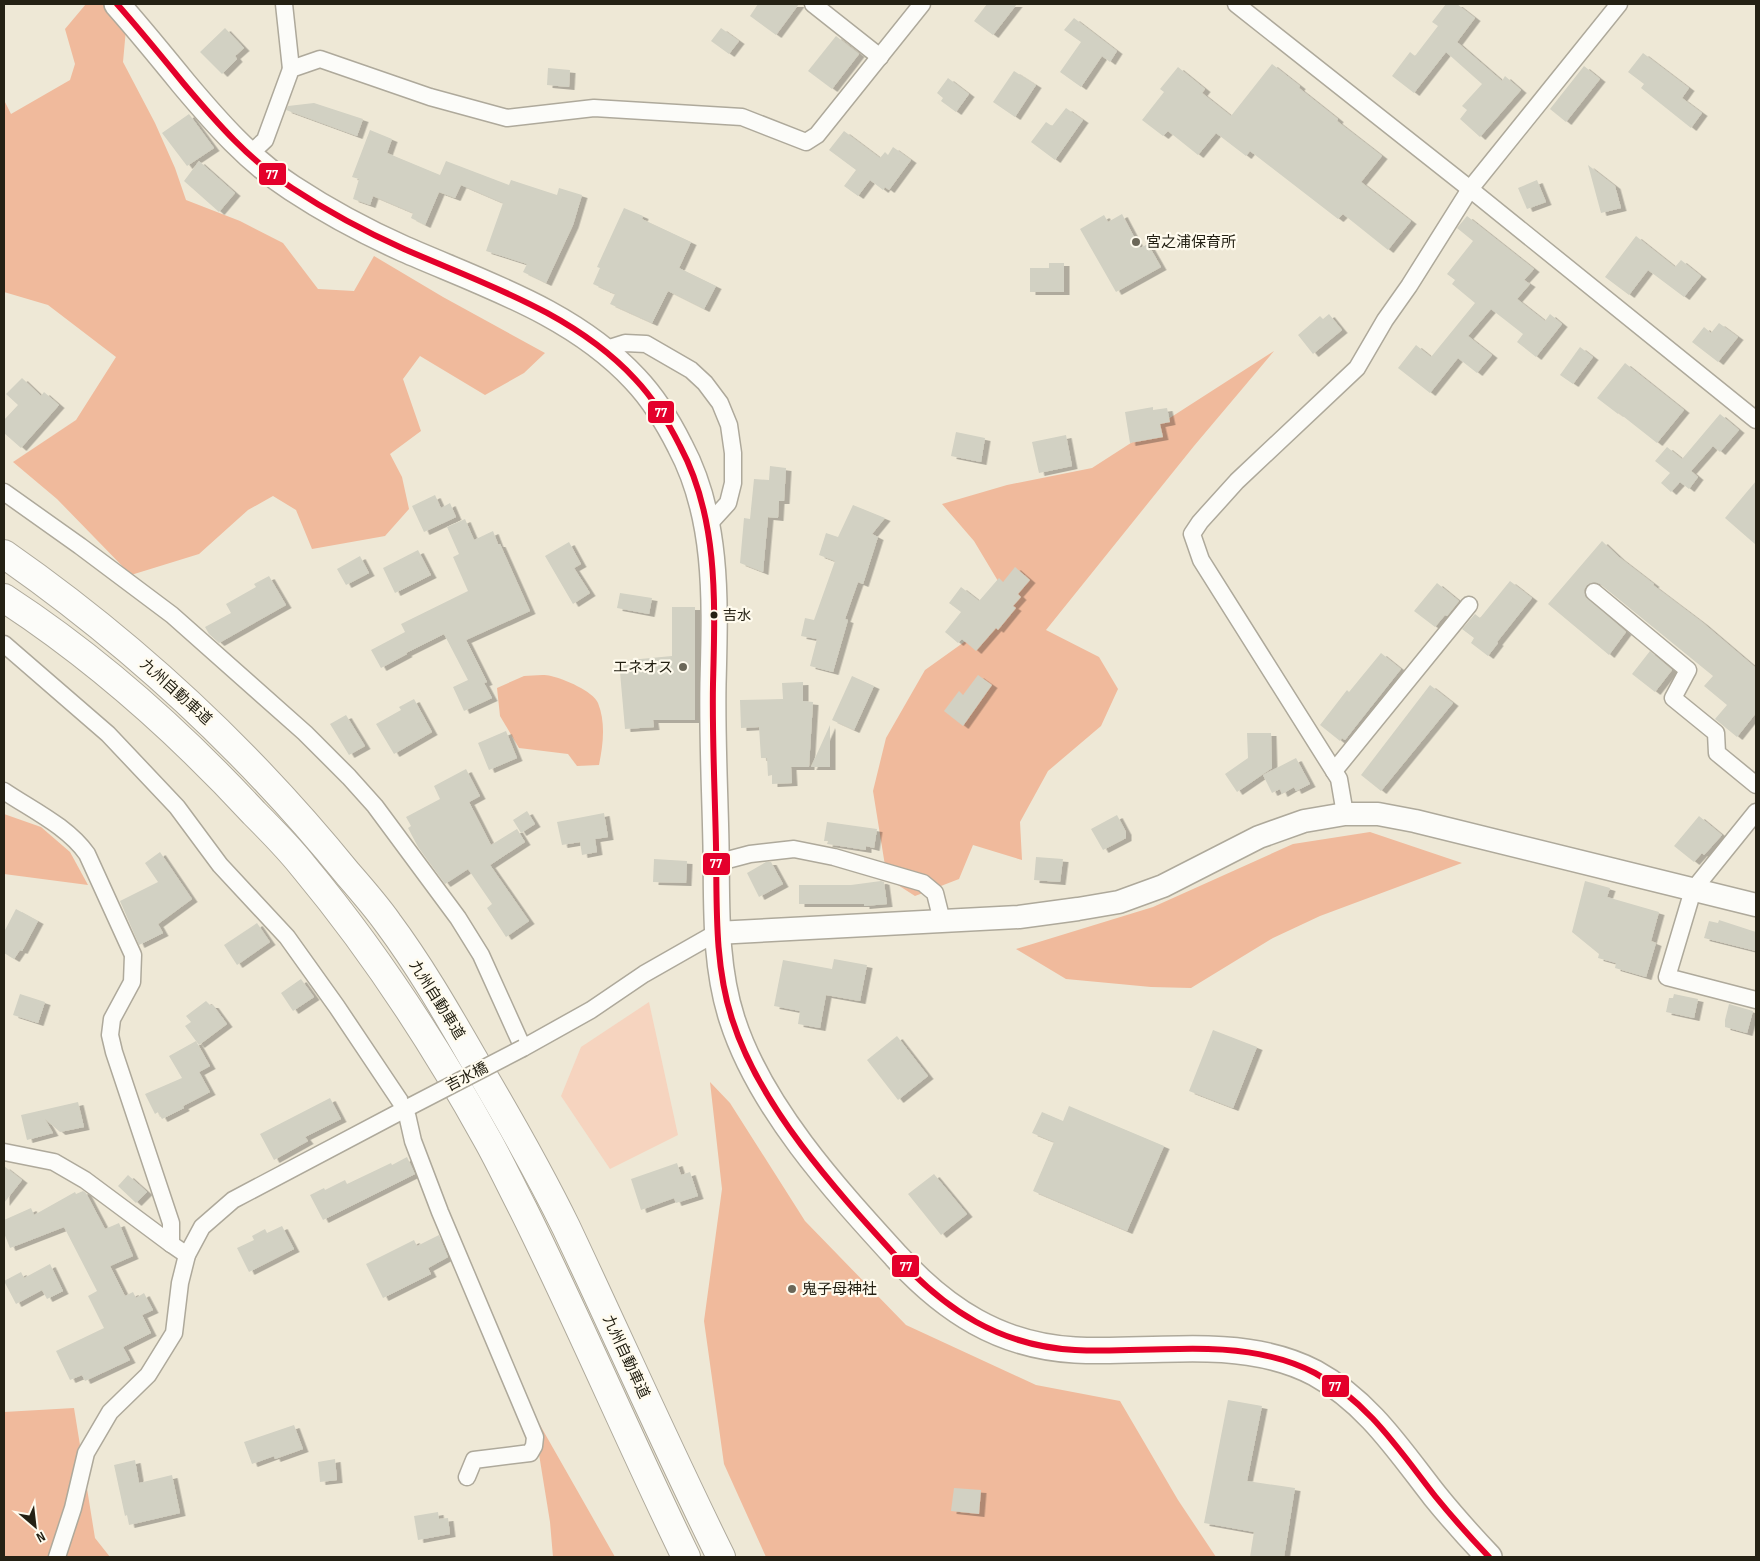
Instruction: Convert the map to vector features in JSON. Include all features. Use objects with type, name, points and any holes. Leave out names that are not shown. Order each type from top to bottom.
[{"type":"highway","name":"九州自動車道","points":[[4,554],[48,585],[133,654],[201,713],[260,772],[325,845],[388,923],[447,1012],[512,1125],[564,1224],[721,1557]]},
{"type":"highway","name":"九州自動車道","points":[[4,598],[112,677],[179,736],[237,794],[302,864],[362,941],[421,1028],[488,1141],[538,1240],[686,1557]]},
{"type":"main road","points":[[117,4],[211,116],[249,155],[288,186],[348,221],[396,245],[516,298],[563,322],[604,350],[635,379],[662,412],[683,450],[699,492],[707,526],[713,566],[715,605],[713,707],[716,933],[723,981],[731,1017],[741,1042],[767,1093],[827,1178],[900,1260],[928,1288],[949,1306],[987,1328],[1029,1343],[1073,1350],[1234,1349],[1290,1362],[1315,1373],[1358,1403],[1382,1427],[1439,1501],[1489,1557]]},
{"type":"street","points":[[249,155],[265,140],[292,69],[284,4]]},
{"type":"street","points":[[813,4],[880,57]]},
{"type":"street","points":[[292,69],[320,59],[430,97],[507,118],[594,108],[724,116],[742,118],[806,142],[817,135],[922,4]]},
{"type":"street","points":[[1236,4],[1470,189],[1756,420]]},
{"type":"street","points":[[1345,814],[1339,779],[1201,560],[1192,534],[1200,522],[1237,481],[1357,368],[1385,320],[1409,286],[1470,189],[1619,4]]},
{"type":"street","points":[[604,350],[625,343],[646,344],[691,370],[705,383],[720,404],[729,425],[733,453],[733,483],[728,503],[707,526]]},
{"type":"street","points":[[4,492],[172,615],[305,733],[349,777],[375,806],[458,918],[481,955],[523,1048]]},
{"type":"street","points":[[1594,592],[1688,670],[1673,698],[1716,733],[1717,753],[1756,786]]},
{"type":"street","points":[[1334,771],[1469,605]]},
{"type":"street","points":[[4,644],[108,734],[177,807],[220,865],[287,937],[409,1108],[413,1141],[440,1212],[535,1437],[534,1446],[530,1453],[474,1460],[467,1477]]},
{"type":"street","points":[[4,791],[79,843],[87,854],[133,955],[132,982],[112,1019],[110,1035],[171,1223],[171,1244]]},
{"type":"street","points":[[1756,812],[1693,890],[1667,978],[1756,1000]]},
{"type":"street","points":[[716,933],[1019,917],[1119,902],[1163,886],[1259,837],[1304,821],[1345,814],[1378,814],[1415,821],[1756,905]]},
{"type":"street","points":[[716,863],[750,854],[794,850],[834,857],[923,883],[935,893],[942,922]]},
{"type":"street","name":"吉水橋","points":[[57,1557],[73,1508],[86,1453],[110,1412],[148,1375],[174,1333],[180,1283],[187,1255],[202,1227],[233,1200],[523,1048],[591,1010],[644,974],[716,933]]},
{"type":"street","points":[[4,1152],[54,1162],[85,1180],[187,1255]]},
{"type":"shaded area","points":[[86,4],[124,4],[128,7],[123,62],[155,123],[175,168],[186,200],[240,221],[283,243],[318,289],[354,291],[374,256],[443,297],[545,353],[524,373],[485,395],[420,356],[403,379],[421,431],[390,454],[402,477],[409,509],[385,536],[312,549],[296,510],[273,496],[248,510],[199,554],[131,575],[57,499],[13,462],[76,420],[116,357],[48,305],[4,292],[4,100],[11,114],[70,80],[75,64],[65,29]]},
{"type":"shaded area","points":[[1274,351],[1194,446],[1046,630],[1099,657],[1118,689],[1101,726],[1048,771],[1020,822],[1022,860],[973,845],[959,879],[915,896],[887,878],[873,791],[886,738],[925,670],[981,630],[1007,596],[974,541],[942,504],[1007,485],[1092,468]]},
{"type":"shaded area","points":[[524,676],[551,676],[577,686],[595,699],[601,711],[603,726],[603,742],[599,765],[577,766],[568,754],[519,748],[500,716],[497,688]]},
{"type":"shaded area","points":[[4,814],[41,827],[70,852],[88,885],[4,874]]},
{"type":"shaded area","points":[[1370,832],[1462,863],[1320,916],[1273,938],[1191,988],[1151,987],[1066,979],[1016,949],[1153,907],[1293,844]]},
{"type":"shaded area","points":[[649,1002],[678,1135],[610,1169],[561,1096],[581,1047]]},
{"type":"shaded area","points":[[710,1082],[730,1103],[805,1221],[906,1325],[1036,1385],[1120,1401],[1178,1500],[1216,1557],[766,1557],[724,1464],[704,1321],[722,1189]]},
{"type":"shaded area","points":[[74,1408],[95,1538],[110,1557],[4,1557],[4,1412]]},
{"type":"shaded area","points":[[532,1411],[615,1557],[553,1557],[550,1522]]},
{"type":"building","points":[[758,4],[799,4],[776,35],[750,16]]},
{"type":"building","points":[[987,4],[1017,4],[993,35],[974,21]]},
{"type":"building","points":[[1446,4],[1457,4],[1475,18],[1457,42],[1502,81],[1505,76],[1521,90],[1480,137],[1460,119],[1467,110],[1462,106],[1482,84],[1446,52],[1414,93],[1392,76],[1410,52],[1415,56],[1438,26],[1432,22]]},
{"type":"building","points":[[1074,18],[1117,51],[1110,62],[1102,56],[1081,87],[1060,72],[1081,42],[1064,30]]},
{"type":"building","points":[[225,28],[244,48],[235,56],[237,59],[222,74],[200,52]]},
{"type":"building","points":[[721,28],[739,41],[729,54],[711,41]]},
{"type":"building","points":[[836,36],[859,54],[832,89],[808,71]]},
{"type":"building","points":[[1643,53],[1689,88],[1682,98],[1702,113],[1691,128],[1641,88],[1644,84],[1628,72]]},
{"type":"building","points":[[1272,64],[1338,119],[1337,121],[1382,156],[1361,182],[1411,221],[1388,250],[1343,214],[1338,219],[1250,151],[1246,156],[1216,133],[1198,155],[1168,131],[1163,136],[1142,120],[1164,92],[1160,89],[1178,67],[1205,89],[1202,93],[1231,116]]},
{"type":"building","points":[[1584,66],[1600,79],[1566,122],[1550,109]]},
{"type":"building","points":[[548,68],[570,70],[569,87],[547,85]]},
{"type":"building","points":[[1014,71],[1036,85],[1015,117],[993,102]]},
{"type":"building","points":[[948,78],[969,94],[956,112],[941,101],[943,98],[937,93]]},
{"type":"building","points":[[314,103],[363,119],[357,136],[286,110],[288,106]]},
{"type":"building","points":[[1066,108],[1083,120],[1055,160],[1031,142],[1046,122],[1052,126]]},
{"type":"building","points":[[189,114],[214,148],[187,166],[162,133]]},
{"type":"building","points":[[370,130],[392,139],[387,153],[440,175],[446,161],[509,185],[511,180],[557,195],[559,188],[582,195],[573,225],[546,283],[523,272],[527,264],[486,251],[503,203],[461,185],[455,198],[439,192],[425,225],[411,218],[413,213],[373,196],[370,205],[353,199],[359,179],[352,177]]},
{"type":"building","points":[[844,131],[880,158],[885,152],[888,155],[893,147],[911,160],[889,190],[885,187],[883,190],[870,180],[858,196],[844,186],[856,170],[829,150]]},
{"type":"building","points":[[199,161],[235,193],[219,212],[184,181]]},
{"type":"building","points":[[1588,165],[1615,186],[1621,208],[1601,213]]},
{"type":"building","points":[[1537,180],[1546,202],[1527,209],[1518,188]]},
{"type":"building","points":[[624,208],[643,216],[642,219],[691,242],[679,268],[716,286],[704,309],[668,291],[652,323],[610,304],[615,294],[593,284],[600,268],[597,267]]},
{"type":"building","points":[[1122,214],[1140,248],[1148,244],[1161,267],[1116,292],[1080,229],[1104,215],[1108,222]]},
{"type":"building","points":[[1467,216],[1534,269],[1524,280],[1530,284],[1517,299],[1545,321],[1550,314],[1562,324],[1536,357],[1517,342],[1523,334],[1491,309],[1468,336],[1492,355],[1477,373],[1458,358],[1430,393],[1398,368],[1416,345],[1431,357],[1475,303],[1452,284],[1455,280],[1447,274],[1473,241],[1457,228]]},
{"type":"building","points":[[1636,236],[1675,267],[1681,260],[1701,276],[1684,297],[1648,270],[1629,295],[1605,277]]},
{"type":"building","points":[[1049,263],[1064,263],[1064,292],[1030,292],[1030,268],[1049,268]]},
{"type":"building","points":[[1329,314],[1342,330],[1313,354],[1298,335],[1320,316],[1323,319]]},
{"type":"building","points":[[1719,323],[1738,337],[1718,362],[1692,342],[1704,327],[1711,333]]},
{"type":"building","points":[[1580,347],[1593,357],[1573,384],[1560,375]]},
{"type":"building","points":[[1625,363],[1684,410],[1657,443],[1597,398]]},
{"type":"building","points":[[22,378],[41,396],[44,392],[59,405],[21,448],[4,433],[4,420],[18,405],[6,394]]},
{"type":"building","points":[[1153,407],[1153,410],[1167,408],[1170,422],[1160,424],[1163,437],[1130,443],[1125,412]]},
{"type":"building","points":[[1720,414],[1739,430],[1720,452],[1713,446],[1691,471],[1698,477],[1689,489],[1680,482],[1671,492],[1661,483],[1670,473],[1655,461],[1667,447],[1682,459]]},
{"type":"building","points":[[956,432],[985,438],[981,462],[951,456]]},
{"type":"building","points":[[1066,435],[1072,466],[1039,473],[1032,442]]},
{"type":"building","points":[[770,466],[786,468],[784,501],[779,501],[778,518],[768,517],[763,572],[740,563],[744,518],[750,519],[754,479],[769,480]]},
{"type":"building","points":[[1756,481],[1756,545],[1725,518]]},
{"type":"building","points":[[435,495],[441,508],[450,503],[456,517],[424,532],[412,506]]},
{"type":"building","points":[[853,505],[885,518],[872,534],[878,537],[863,584],[858,582],[845,619],[848,620],[833,672],[810,666],[817,639],[801,636],[805,618],[814,620],[835,561],[819,555],[826,533],[838,537]]},
{"type":"building","points":[[465,519],[474,540],[493,531],[530,611],[466,640],[487,682],[484,683],[492,698],[464,711],[453,687],[468,680],[444,634],[381,668],[371,650],[405,632],[401,624],[468,591],[453,557],[459,554],[447,527]]},
{"type":"building","points":[[1602,541],[1619,557],[1702,622],[1756,668],[1756,713],[1737,737],[1715,719],[1727,705],[1704,686],[1713,676],[1600,584],[1595,582],[1587,585],[1584,590],[1585,596],[1626,632],[1609,655],[1548,604]]},
{"type":"building","points":[[569,542],[581,564],[574,568],[590,593],[573,604],[545,556]]},
{"type":"building","points":[[418,550],[431,575],[395,593],[383,568]]},
{"type":"building","points":[[360,556],[369,573],[346,585],[337,569]]},
{"type":"building","points":[[1015,567],[1030,580],[1018,594],[1021,597],[1013,606],[1016,608],[998,630],[996,628],[976,651],[962,639],[958,643],[945,632],[961,612],[949,603],[961,587],[979,601],[999,578],[1003,582]]},
{"type":"building","points":[[269,576],[286,605],[219,643],[209,634],[205,627],[231,613],[226,604],[256,587],[254,584]]},
{"type":"building","points":[[1510,581],[1532,598],[1488,656],[1471,643],[1474,638],[1462,629],[1475,614],[1480,618]]},
{"type":"building","points":[[1437,583],[1459,601],[1435,627],[1414,611]]},
{"type":"building","points":[[620,593],[652,598],[649,614],[617,608]]},
{"type":"building","points":[[672,607],[695,607],[695,720],[653,720],[654,727],[625,729],[619,661],[672,656]]},
{"type":"building","points":[[1650,651],[1672,670],[1655,692],[1632,674]]},
{"type":"building","points":[[1381,653],[1401,669],[1345,740],[1342,738],[1340,741],[1320,725],[1347,690],[1349,692]]},
{"type":"building","points":[[978,675],[992,685],[963,726],[944,711],[959,691],[963,695]]},
{"type":"building","points":[[852,676],[874,686],[854,730],[832,720]]},
{"type":"building","points":[[803,682],[803,701],[813,702],[809,767],[791,767],[792,783],[772,784],[772,775],[768,776],[767,758],[761,758],[759,727],[741,728],[740,700],[783,699],[782,683]]},
{"type":"building","points":[[1430,685],[1453,703],[1381,791],[1361,775]]},
{"type":"building","points":[[414,699],[432,732],[394,754],[376,724],[401,710],[399,707]]},
{"type":"building","points":[[346,715],[365,746],[349,755],[330,724]]},
{"type":"building","points":[[830,725],[830,767],[811,767]]},
{"type":"building","points":[[506,731],[517,758],[489,770],[478,743]]},
{"type":"building","points":[[1247,733],[1271,733],[1272,768],[1237,792],[1225,774],[1248,758]]},
{"type":"building","points":[[1296,758],[1310,784],[1296,791],[1294,787],[1282,794],[1280,789],[1272,793],[1263,775]]},
{"type":"building","points":[[466,769],[480,796],[469,802],[491,845],[517,829],[525,842],[490,865],[529,921],[506,937],[487,908],[492,904],[468,869],[445,884],[418,847],[408,828],[411,826],[406,817],[440,799],[434,786]]},
{"type":"building","points":[[527,811],[535,824],[521,833],[513,820]]},
{"type":"building","points":[[604,813],[608,837],[595,839],[597,852],[582,855],[580,842],[562,845],[557,822]]},
{"type":"building","points":[[1117,815],[1126,832],[1126,838],[1103,850],[1091,829]]},
{"type":"building","points":[[1699,816],[1722,835],[1704,855],[1702,853],[1694,862],[1674,846]]},
{"type":"building","points":[[827,822],[877,829],[874,848],[866,846],[866,850],[827,844],[828,841],[824,841]]},
{"type":"building","points":[[160,852],[192,899],[158,924],[163,933],[139,945],[120,901],[158,882],[145,863]]},
{"type":"building","points":[[1036,857],[1063,859],[1060,882],[1034,880]]},
{"type":"building","points":[[654,859],[687,861],[686,883],[653,882]]},
{"type":"building","points":[[766,862],[771,862],[783,884],[759,897],[747,873]]},
{"type":"building","points":[[1585,881],[1610,888],[1607,897],[1659,912],[1651,941],[1656,943],[1646,977],[1615,968],[1616,963],[1598,958],[1599,954],[1572,932]]},
{"type":"building","points":[[884,882],[887,904],[864,906],[864,904],[799,904],[799,885],[851,885]]},
{"type":"building","points":[[16,909],[38,921],[22,951],[20,950],[14,959],[4,953],[4,932]]},
{"type":"building","points":[[1719,920],[1756,932],[1756,951],[1704,938],[1709,921],[1718,923]]},
{"type":"building","points":[[257,923],[270,942],[237,965],[224,945]]},
{"type":"building","points":[[834,959],[867,965],[860,1001],[826,995],[820,1028],[798,1024],[800,1011],[774,1006],[783,960],[832,969]]},
{"type":"building","points":[[301,979],[314,997],[293,1011],[281,993]]},
{"type":"building","points":[[20,994],[45,1002],[38,1023],[13,1015]]},
{"type":"building","points":[[1674,994],[1698,999],[1694,1018],[1666,1012],[1669,998],[1673,998]]},
{"type":"building","points":[[206,1001],[213,1005],[227,1024],[199,1045],[185,1026],[191,1022],[186,1016]]},
{"type":"building","points":[[1729,1004],[1753,1011],[1747,1033],[1725,1027]]},
{"type":"building","points":[[1213,1030],[1257,1047],[1233,1108],[1189,1091]]},
{"type":"building","points":[[897,1036],[928,1076],[898,1100],[867,1060]]},
{"type":"building","points":[[196,1041],[210,1066],[199,1072],[210,1092],[162,1119],[158,1112],[155,1114],[145,1094],[182,1078],[169,1056]]},
{"type":"building","points":[[330,1098],[341,1119],[305,1137],[308,1141],[274,1160],[260,1134]]},
{"type":"building","points":[[78,1102],[84,1127],[60,1132],[45,1119],[53,1133],[27,1140],[21,1115]]},
{"type":"building","points":[[1069,1106],[1164,1146],[1127,1231],[1033,1191],[1054,1142],[1032,1133],[1042,1112],[1063,1121]]},
{"type":"building","points":[[407,1157],[415,1174],[323,1220],[310,1195],[345,1180],[347,1184]]},
{"type":"building","points":[[677,1163],[681,1175],[690,1172],[698,1196],[676,1203],[674,1198],[641,1210],[631,1179]]},
{"type":"building","points":[[4,1166],[22,1180],[4,1203]]},
{"type":"building","points":[[934,1174],[967,1214],[941,1235],[908,1194]]},
{"type":"building","points":[[128,1175],[147,1192],[136,1203],[118,1186]]},
{"type":"building","points":[[83,1191],[86,1193],[105,1229],[119,1223],[133,1256],[110,1266],[125,1296],[133,1292],[136,1298],[144,1293],[153,1310],[142,1315],[151,1333],[123,1347],[130,1360],[85,1381],[82,1375],[70,1380],[56,1351],[104,1328],[88,1296],[97,1291],[64,1227],[10,1248],[4,1233],[4,1220],[31,1208],[34,1215],[75,1192],[76,1194]]},
{"type":"building","points":[[282,1226],[294,1249],[249,1272],[237,1248],[254,1240],[252,1236],[265,1229],[267,1233]]},
{"type":"building","points":[[439,1235],[448,1257],[428,1268],[431,1274],[383,1298],[366,1264],[414,1240],[417,1246]]},
{"type":"building","points":[[50,1264],[63,1291],[47,1299],[42,1290],[16,1304],[4,1281],[21,1272],[24,1278]]},
{"type":"building","points":[[1228,1400],[1262,1406],[1247,1481],[1295,1488],[1284,1557],[1250,1557],[1254,1532],[1204,1523]]},
{"type":"building","points":[[294,1425],[303,1449],[275,1459],[274,1456],[252,1464],[244,1442]]},
{"type":"building","points":[[335,1459],[337,1480],[320,1482],[318,1462]]},
{"type":"building","points":[[135,1460],[139,1483],[172,1475],[180,1513],[129,1525],[127,1515],[125,1516],[114,1465]]},
{"type":"building","points":[[954,1488],[981,1490],[979,1514],[951,1511]]},
{"type":"building","points":[[438,1512],[439,1519],[448,1518],[450,1534],[418,1540],[414,1516]]},
{"type":"transit line","name":"77","points":[[117,4],[221,126],[262,166],[319,205],[375,236],[527,302],[556,318],[611,356],[642,386],[665,419],[693,474],[702,503],[712,562],[714,593],[713,724],[717,911],[719,955],[726,998],[745,1052],[761,1084],[801,1145],[848,1203],[896,1256],[934,1293],[976,1322],[998,1333],[1048,1347],[1075,1350],[1196,1349],[1248,1352],[1282,1360],[1315,1373],[1351,1398],[1367,1413],[1448,1512],[1489,1557]]},
{"type":"place","name":"宮之浦保育所","points":[[1136,242]]},
{"type":"place","name":"吉水","points":[[714,615]]},
{"type":"place","name":"エネオス","points":[[683,667]]},
{"type":"place","name":"鬼子母神社","points":[[792,1289]]}]
